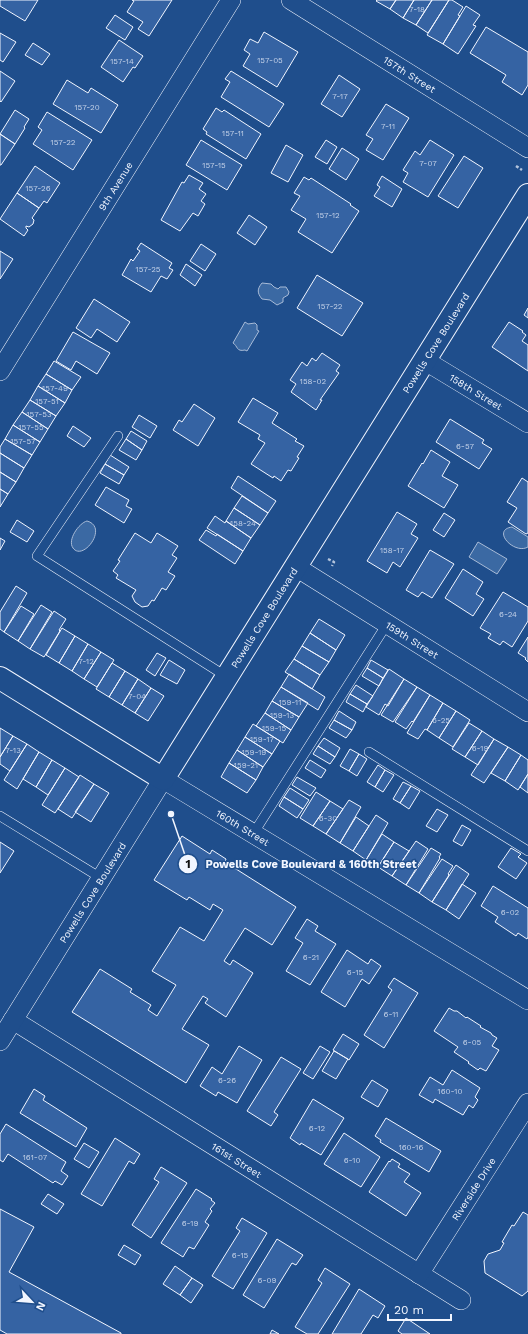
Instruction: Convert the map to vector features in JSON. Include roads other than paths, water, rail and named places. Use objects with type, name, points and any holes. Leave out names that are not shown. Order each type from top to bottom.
[{"type":"street","name":"9th Avenue","points":[[0,371],[231,0]]},
{"type":"street","name":"157th Street","points":[[291,0],[528,148]]},
{"type":"street","name":"Powells Cove Boulevard","points":[[0,1040],[528,194]]},
{"type":"street","name":"158th Street","points":[[424,360],[528,423]]},
{"type":"street","name":"159th Street","points":[[296,567],[528,712]]},
{"type":"street","name":"160th Street","points":[[0,678],[253,834],[528,1000]]},
{"type":"street","name":"161st Street","points":[[13,1020],[461,1300]]},
{"type":"street","name":"Riverside Drive","points":[[419,1274],[528,1103]]},
{"type":"lane","points":[[118,436],[37,556],[227,677]]},
{"type":"lane","points":[[253,834],[387,624]]},
{"type":"lane","points":[[369,752],[528,851]]},
{"type":"lane","points":[[0,816],[101,878]]},
{"type":"water","points":[[262,283],[271,284],[278,289],[280,287],[286,287],[289,292],[288,295],[283,298],[283,302],[277,305],[270,300],[262,299],[258,291]]},
{"type":"water","points":[[245,322],[248,324],[255,323],[257,325],[257,330],[259,331],[247,351],[240,350],[233,343]]},
{"type":"water","points":[[87,521],[93,524],[96,530],[95,536],[88,547],[82,551],[77,551],[72,545],[73,536],[77,528]]},
{"type":"water","points":[[512,527],[528,537],[528,547],[522,549],[517,548],[507,541],[504,537],[504,533],[506,529]]},
{"type":"water","points":[[478,542],[507,559],[497,574],[469,557]]},
{"type":"place","name":"Powells Cove Boulevard & 160th Street","points":[[171,814]]}]
